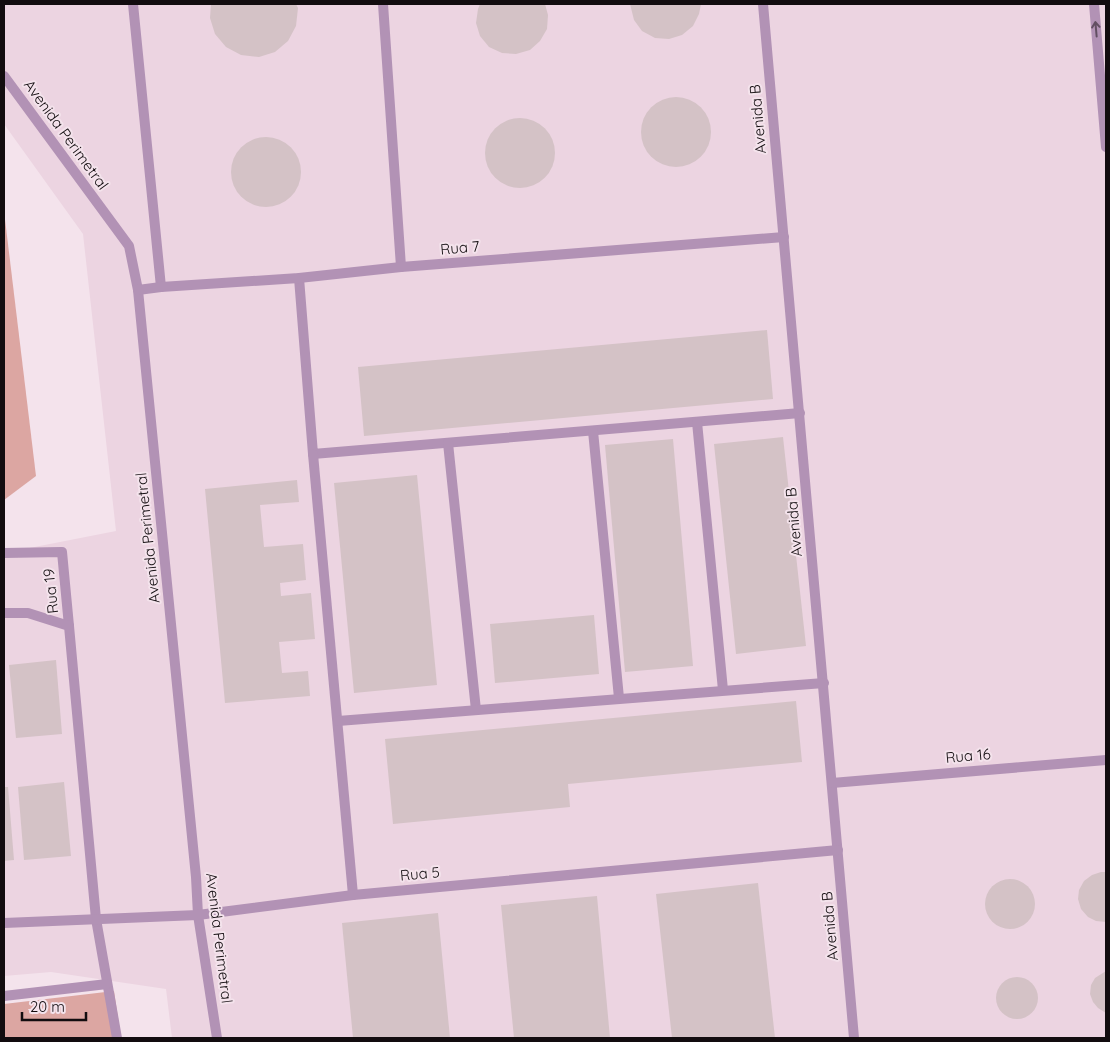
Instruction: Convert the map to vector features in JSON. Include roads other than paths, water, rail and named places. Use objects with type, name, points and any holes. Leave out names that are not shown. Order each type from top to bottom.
[{"type":"lane","points":[[133,4],[161,287]]},
{"type":"lane","points":[[383,4],[401,268]]},
{"type":"lane","name":"Avenida B","points":[[763,4],[854,1038]]},
{"type":"lane","points":[[1094,4],[1106,147]]},
{"type":"lane","name":"Avenida Perimetral","points":[[4,76],[129,246],[138,290],[196,877],[198,915],[217,1038]]},
{"type":"lane","name":"Rua 7","points":[[138,290],[784,237]]},
{"type":"lane","points":[[299,278],[353,895]]},
{"type":"lane","points":[[313,454],[800,413]]},
{"type":"lane","points":[[697,422],[723,690]]},
{"type":"lane","points":[[593,431],[619,698]]},
{"type":"lane","points":[[448,443],[476,710]]},
{"type":"lane","name":"Rua 19","points":[[4,553],[62,552],[69,626]]},
{"type":"lane","points":[[4,613],[28,613],[69,626],[96,919],[117,1038]]},
{"type":"lane","points":[[338,721],[824,683]]},
{"type":"lane","name":"Rua 16","points":[[832,783],[1106,760]]},
{"type":"lane","name":"Rua 5","points":[[4,923],[198,915],[353,895],[838,850]]},
{"type":"lane","points":[[4,996],[108,984]]}]
